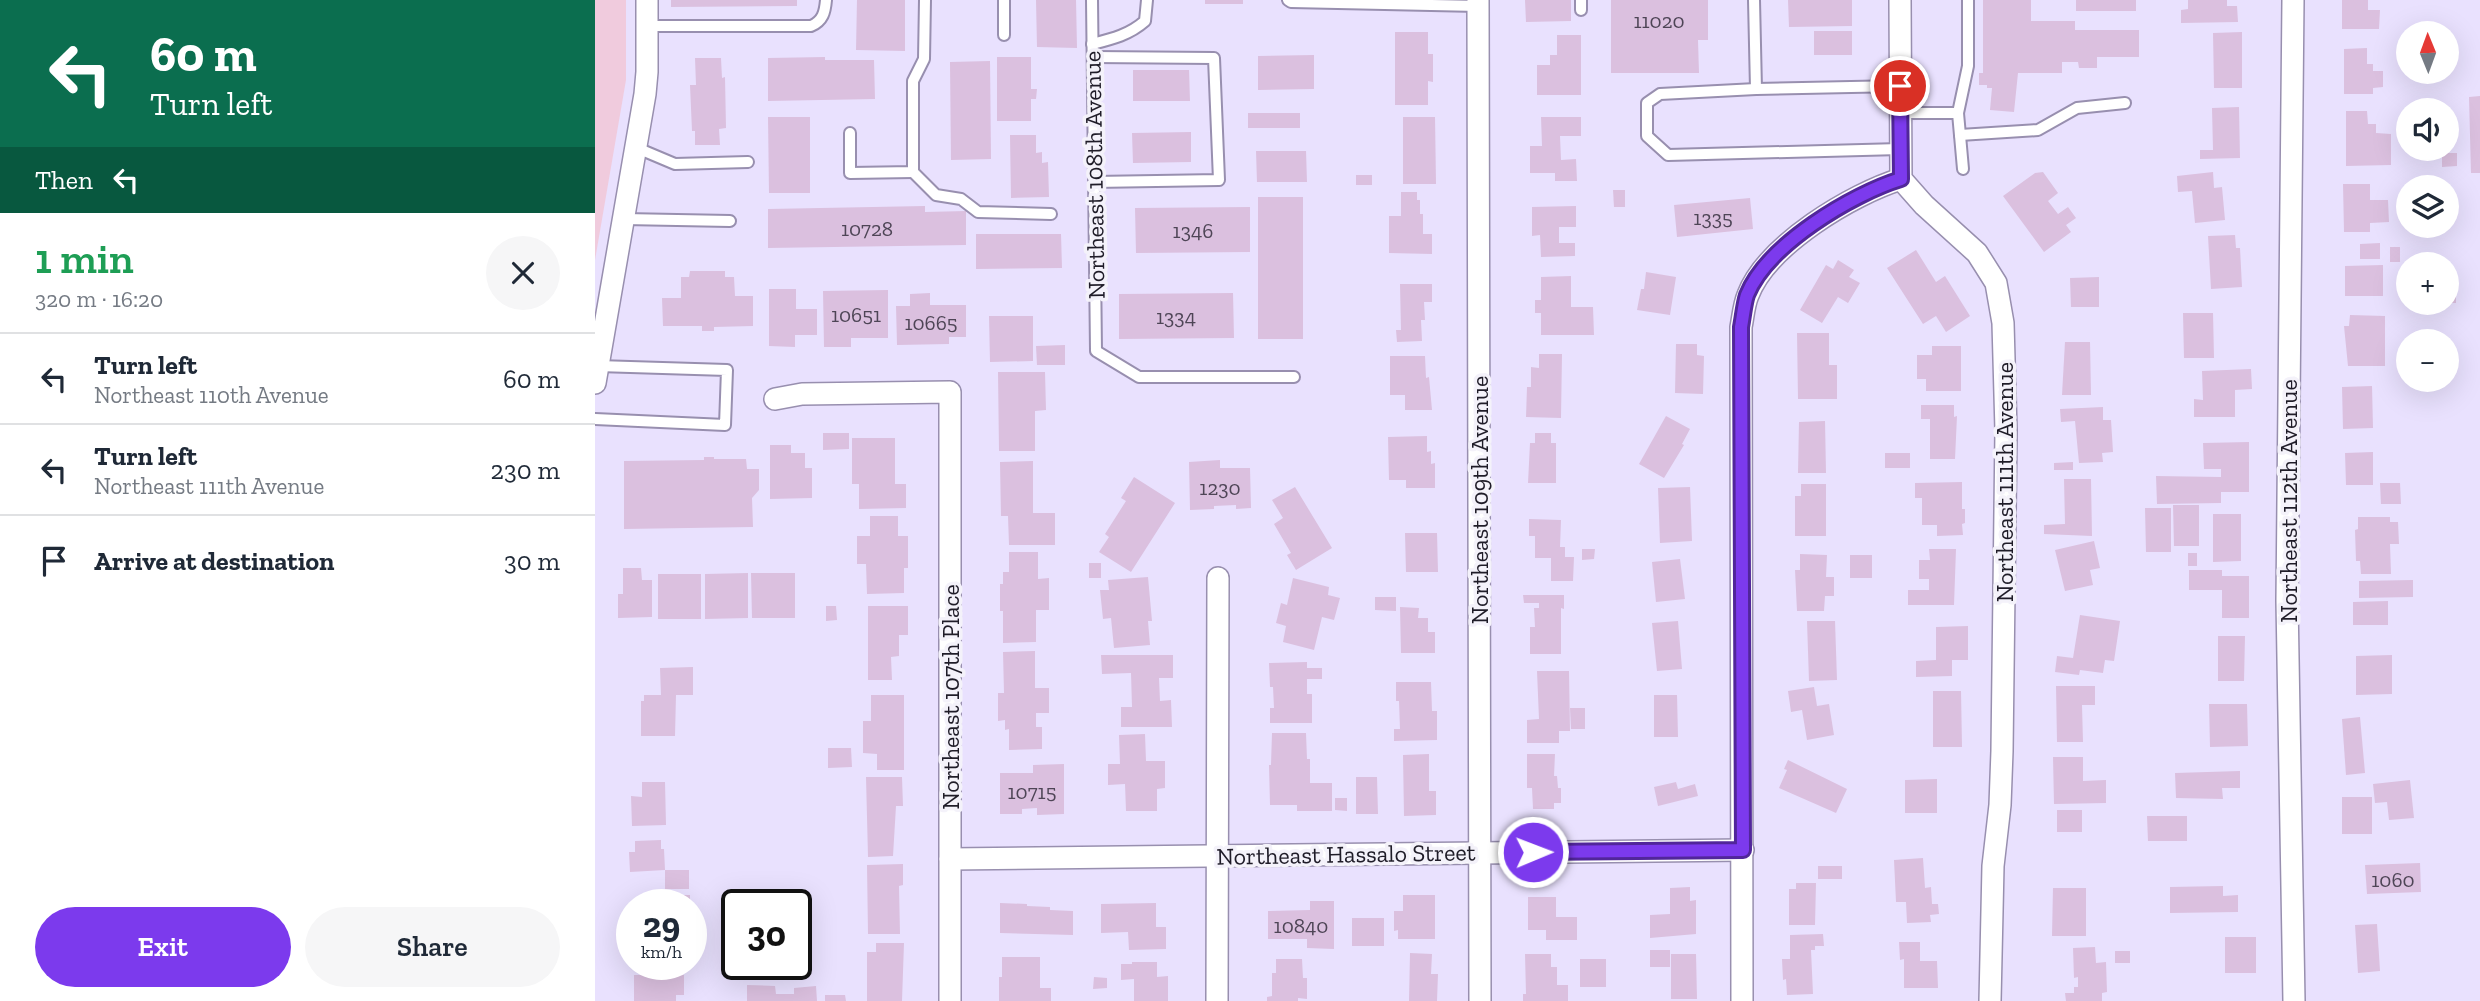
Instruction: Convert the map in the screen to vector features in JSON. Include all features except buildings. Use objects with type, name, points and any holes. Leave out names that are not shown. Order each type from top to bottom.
[{"type":"street","points":[[596,375],[647,72],[647,0]]},
{"type":"street","points":[[1742,1001],[1741,327],[1747,295],[1766,265],[1797,236],[1867,192],[1901,179],[1900,0]]},
{"type":"street","name":"Northeast 112th Avenue","points":[[2293,0],[2287,601],[2294,1001]]},
{"type":"street","name":"Northeast 109th Avenue","points":[[1478,3],[1480,1001]]},
{"type":"street","name":"Northeast 111th Avenue","points":[[1901,179],[1924,205],[1977,253],[1996,283],[2003,323],[2005,445],[2002,751],[2000,805],[1993,866],[1990,1001]]},
{"type":"street","name":"Northeast 107th Place","points":[[775,399],[802,394],[950,392],[950,1001]]},
{"type":"street","points":[[1217,1001],[1218,578]]},
{"type":"street","name":"Northeast Hassalo Street","points":[[950,859],[1743,850]]},
{"type":"lane","points":[[647,26],[811,26],[823,17],[826,0]]},
{"type":"lane","points":[[913,173],[913,81],[924,59],[925,0]]},
{"type":"lane","points":[[1004,0],[1004,36]]},
{"type":"lane","name":"Northeast 108th Avenue","points":[[1092,0],[1096,351],[1139,377],[1294,377]]},
{"type":"lane","points":[[1092,44],[1123,36],[1137,29],[1145,21],[1147,0]]},
{"type":"lane","points":[[1288,0],[1478,3]]},
{"type":"lane","points":[[1754,0],[1756,89]]},
{"type":"lane","points":[[1963,169],[1958,113],[1968,66],[1968,0]]},
{"type":"lane","points":[[1093,57],[1214,58],[1219,180],[1094,182]]},
{"type":"lane","points":[[1900,86],[1660,94],[1647,103],[1647,136],[1668,155],[1900,149]]},
{"type":"lane","points":[[1960,135],[2038,130],[2077,108],[2125,103]]},
{"type":"lane","points":[[1900,113],[1958,113]]},
{"type":"lane","points":[[850,133],[850,173],[913,173],[936,195],[961,199],[978,212],[1051,214]]},
{"type":"lane","points":[[636,148],[675,164],[748,162]]},
{"type":"lane","points":[[624,219],[730,221]]},
{"type":"lane","points":[[595,419],[725,425],[727,370],[596,375]]},
{"type":"shaded area","points":[[595,0],[626,0],[626,80],[595,260]]},
{"type":"route","points":[[1533,852],[1743,850],[1741,327],[1747,295],[1766,265],[1797,236],[1854,199],[1901,179],[1900,86]]}]
